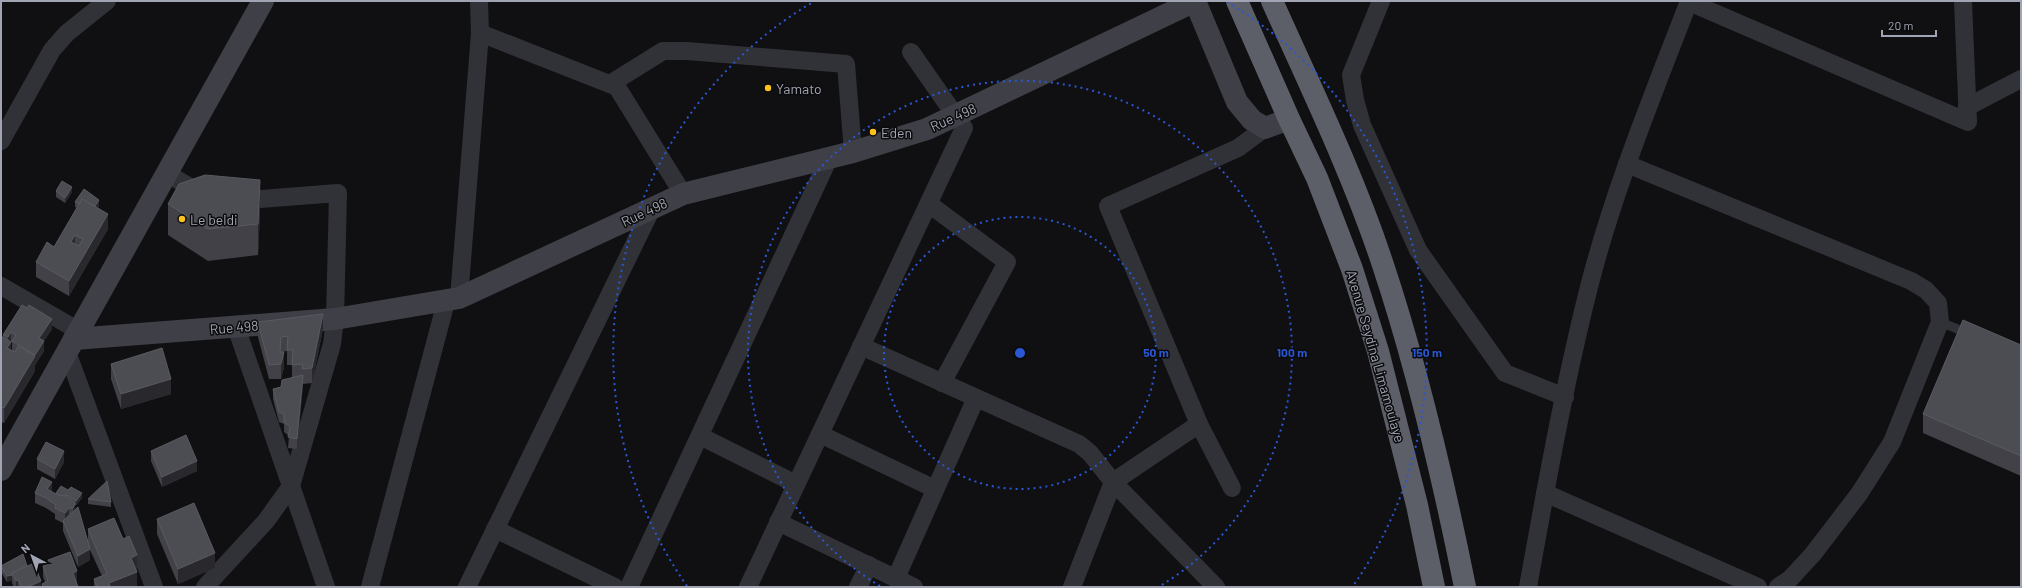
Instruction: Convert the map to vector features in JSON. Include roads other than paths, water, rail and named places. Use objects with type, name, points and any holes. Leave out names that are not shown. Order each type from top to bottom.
[{"type":"highway","name":"Avenue Seydina Limamoulaye","points":[[1237,1],[1289,120],[1317,178],[1352,269],[1378,352],[1417,505],[1434,587]]},
{"type":"highway","points":[[1272,1],[1349,176],[1383,264],[1427,413],[1449,504],[1465,587]]},
{"type":"street","points":[[1,141],[52,50],[67,33],[107,1]]},
{"type":"street","points":[[1,470],[168,174],[263,1]]},
{"type":"street","points":[[370,587],[452,300],[480,33],[479,1]]},
{"type":"street","points":[[1195,1],[1237,102],[1252,120],[1265,128]]},
{"type":"street","name":"Rue 498","points":[[73,341],[335,319],[452,300],[683,194],[853,152],[927,129],[956,117],[1195,1]]},
{"type":"street","points":[[1381,1],[1351,75],[1355,100],[1362,125],[1418,250],[1505,373],[1565,397]]},
{"type":"street","points":[[1528,587],[1545,493],[1589,286],[1627,164],[1689,1],[1968,122],[1963,1]]},
{"type":"street","points":[[480,33],[617,87],[683,194]]},
{"type":"street","points":[[610,84],[663,51],[688,51],[846,64],[853,152]]},
{"type":"street","points":[[748,587],[964,128],[911,52]]},
{"type":"street","points":[[1967,107],[2021,79]]},
{"type":"street","points":[[1232,488],[1200,424],[1108,206],[1238,148],[1265,128],[1289,120]]},
{"type":"street","points":[[629,587],[829,158]]},
{"type":"street","points":[[1627,164],[1911,281],[1926,290],[1938,303],[1940,322],[1892,442],[1859,494],[1813,554],[1790,579],[1778,587]]},
{"type":"street","points":[[168,174],[203,195],[220,200],[236,201],[338,193],[335,319],[332,344],[291,486],[266,520],[205,587]]},
{"type":"street","points":[[929,204],[1007,262],[942,383]]},
{"type":"street","points":[[467,587],[652,208]]},
{"type":"street","points":[[1,286],[73,341],[154,587]]},
{"type":"street","points":[[236,327],[326,587]]},
{"type":"street","points":[[861,346],[1079,444],[1090,453],[1113,482],[1208,583]]},
{"type":"street","points":[[896,578],[976,398]]},
{"type":"street","points":[[1072,587],[1113,482],[1200,424]]},
{"type":"street","points":[[820,434],[935,489]]},
{"type":"street","points":[[700,436],[796,484]]},
{"type":"street","points":[[1545,493],[1758,587]]},
{"type":"street","points":[[778,522],[914,587]]},
{"type":"street","points":[[496,529],[616,587]]},
{"type":"street","points":[[858,587],[869,565]]},
{"type":"lane","points":[[1940,322],[1977,337]]},
{"type":"place","name":"Yamato","points":[[768,88]]},
{"type":"place","name":"Eden","points":[[873,132]]},
{"type":"place","name":"Le beldi","points":[[182,219]]}]
